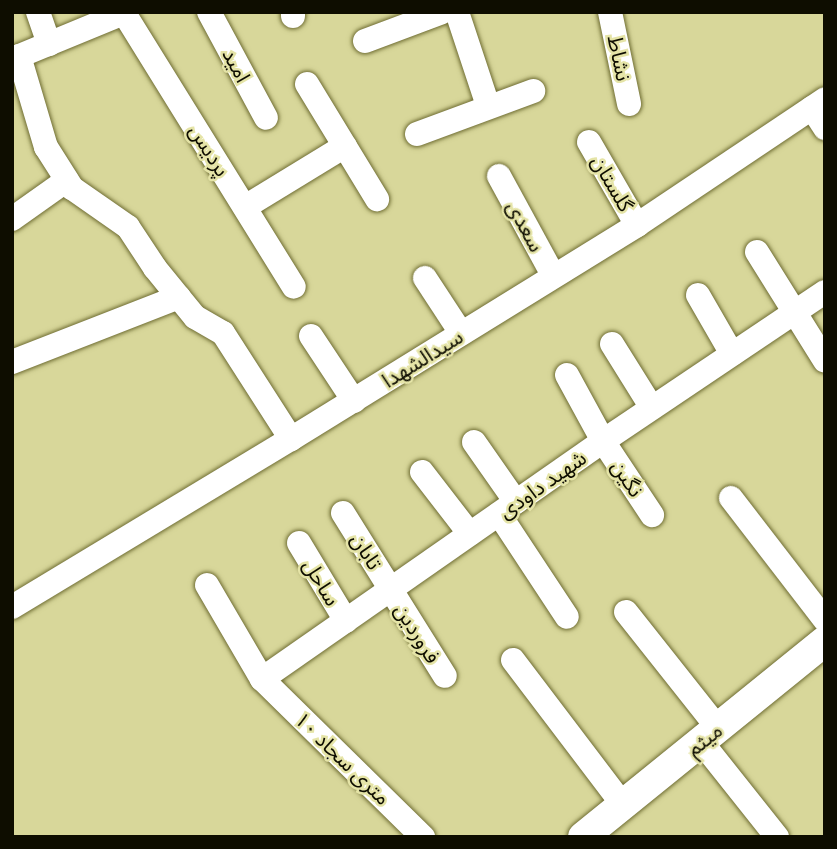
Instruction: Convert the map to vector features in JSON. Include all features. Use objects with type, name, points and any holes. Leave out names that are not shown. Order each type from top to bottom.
[{"type":"main road","name":"میثم","points":[[583,837],[824,657]]},
{"type":"main road","name":"میثم","points":[[611,837],[714,741]]},
{"type":"street","points":[[38,12],[49,44]]},
{"type":"street","name":"امید","points":[[209,12],[266,118]]},
{"type":"street","points":[[365,41],[442,12]]},
{"type":"street","points":[[457,12],[488,106]]},
{"type":"street","name":"نشاط","points":[[610,12],[629,104]]},
{"type":"street","points":[[125,13],[15,57],[46,147],[72,188],[128,227],[195,317],[223,333],[291,439]]},
{"type":"street","name":"پردیس","points":[[125,13],[294,287]]},
{"type":"street","points":[[307,84],[377,199]]},
{"type":"street","points":[[417,134],[533,91]]},
{"type":"street","name":"سیدالشهدا","points":[[12,607],[354,401],[820,111]]},
{"type":"street","name":"گلستان","points":[[589,142],[637,225]]},
{"type":"street","points":[[245,207],[345,146]]},
{"type":"street","name":"سعدی","points":[[499,176],[553,275]]},
{"type":"street","points":[[12,219],[67,180]]},
{"type":"street","points":[[757,252],[825,361]]},
{"type":"street","points":[[425,278],[461,333]]},
{"type":"street","name":"شهید داودی","points":[[262,679],[603,441],[825,292]]},
{"type":"street","points":[[698,295],[732,354]]},
{"type":"street","points":[[12,362],[179,297]]},
{"type":"street","points":[[311,337],[354,401]]},
{"type":"street","points":[[612,344],[652,408]]},
{"type":"street","name":"نگین","points":[[567,375],[603,441],[652,515]]},
{"type":"street","points":[[474,442],[567,617]]},
{"type":"street","points":[[422,472],[470,534]]},
{"type":"street","points":[[731,498],[825,621]]},
{"type":"street","name":"تابان","points":[[343,513],[391,589]]},
{"type":"street","name":"ساحل","points":[[299,543],[346,621]]},
{"type":"street","name":"۱۰ متری سجاد","points":[[207,585],[262,679],[423,837]]},
{"type":"street","name":"فروردین","points":[[391,589],[445,676]]},
{"type":"street","points":[[626,612],[714,741],[762,831]]},
{"type":"street","points":[[513,660],[623,805]]}]
